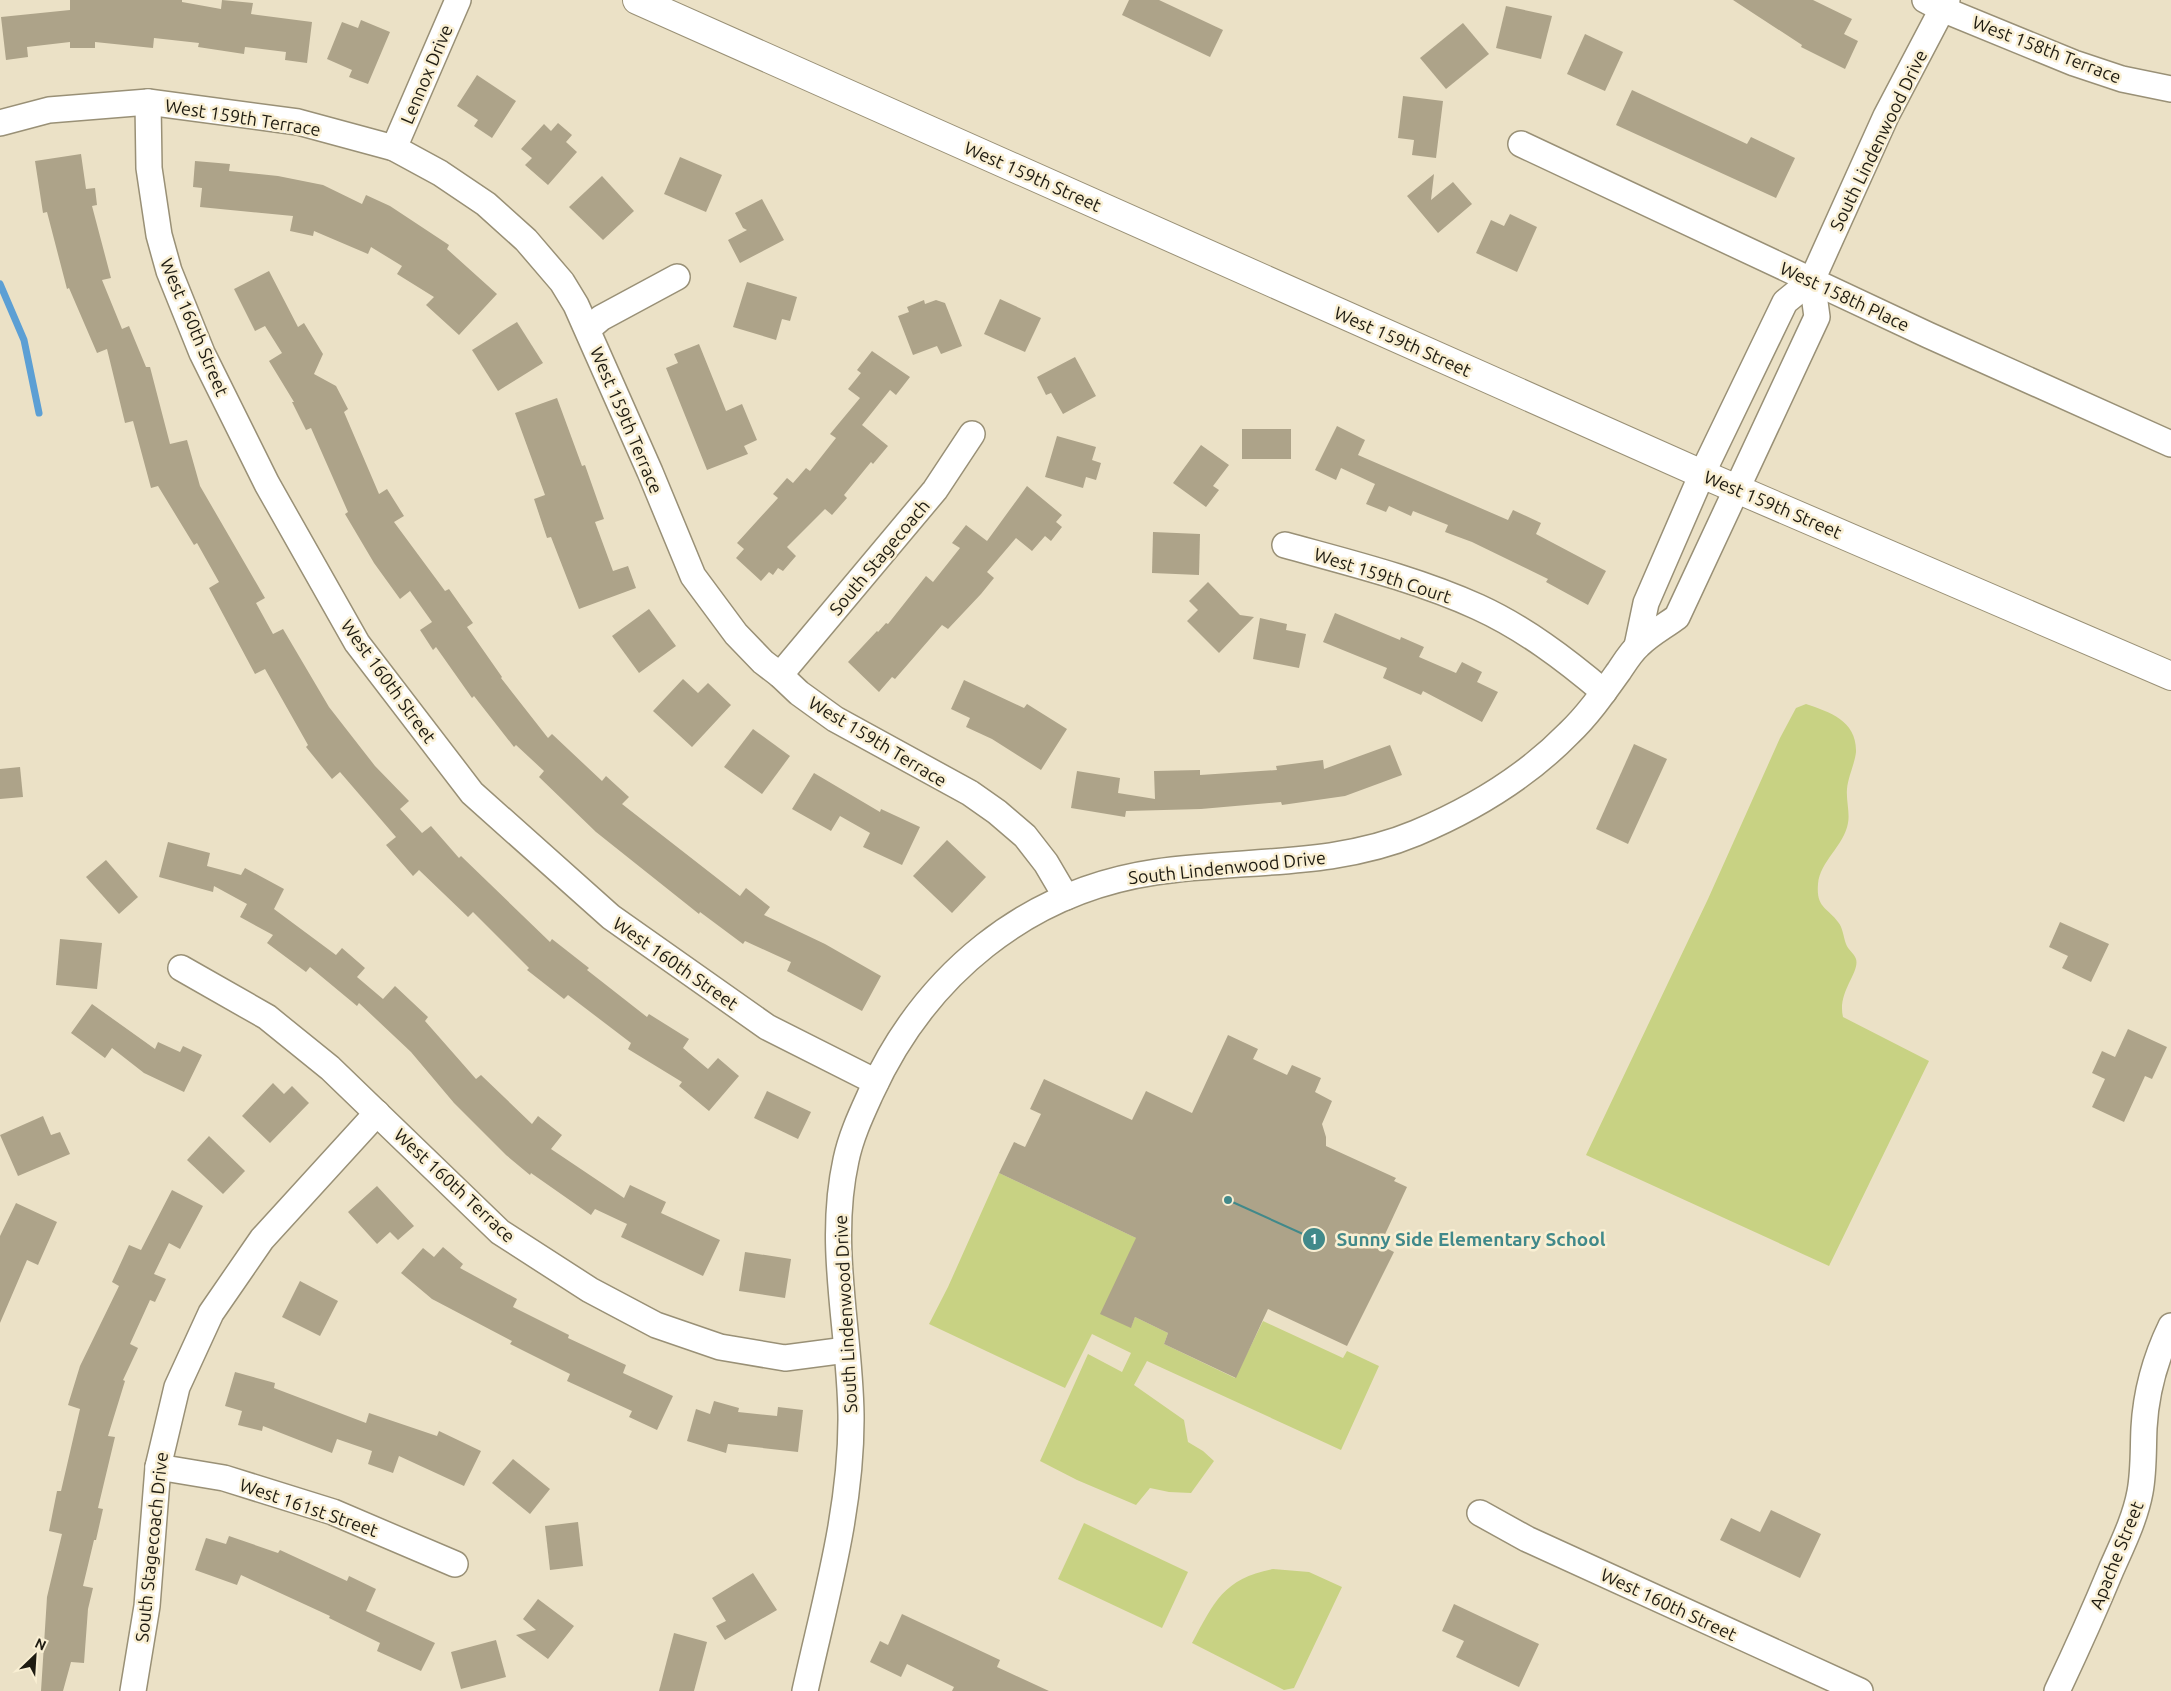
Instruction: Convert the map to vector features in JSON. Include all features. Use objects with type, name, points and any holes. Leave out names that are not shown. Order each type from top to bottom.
[{"type":"main road","name":"West 159th Street","points":[[637,0],[1737,490],[2171,676]]},
{"type":"street","name":"Lennox Drive","points":[[394,148],[458,0]]},
{"type":"street","name":"South Lindenwood Drive","points":[[1637,646],[1646,603],[1702,474],[1785,302],[1812,280],[1938,3]]},
{"type":"street","name":"West 158th Terrace","points":[[1938,3],[2074,63],[2122,79],[2171,89]]},
{"type":"street","name":"West 159th Terrace","points":[[0,123],[50,110],[148,102],[298,122],[394,148],[440,173],[486,204],[526,240],[562,282],[588,329],[693,576],[736,634],[763,662],[799,693],[835,719],[970,793],[998,812],[1030,842],[1046,863],[1066,897]]},
{"type":"street","name":"West 160th Street","points":[[148,102],[149,168],[159,235],[169,271],[202,353],[267,484],[357,643],[472,793],[611,917],[767,1027],[876,1082]]},
{"type":"street","name":"West 158th Place","points":[[1521,144],[1812,280],[2171,444]]},
{"type":"street","name":"West 159th Terrace","points":[[588,329],[601,318],[677,277]]},
{"type":"street","name":"South Lindenwood Drive","points":[[805,1691],[846,1500],[851,1417],[838,1246],[840,1198],[854,1129],[900,1037],[941,984],[996,936],[1025,918],[1066,897],[1122,878],[1162,871],[1270,864],[1324,857],[1377,846],[1416,833],[1494,795],[1570,733],[1604,692],[1637,646],[1677,617],[1817,317],[1812,280]]},
{"type":"street","name":"South Stagecoach","points":[[780,675],[935,490],[972,434]]},
{"type":"street","name":"West 159th Court","points":[[1285,545],[1418,582],[1479,607],[1555,651],[1604,692]]},
{"type":"street","name":"West 160th Terrace","points":[[181,968],[268,1017],[330,1068],[500,1232],[590,1290],[656,1325],[720,1347],[785,1358],[846,1350]]},
{"type":"street","name":"South Stagecoach Drive","points":[[133,1691],[147,1606],[158,1467],[176,1387],[211,1313],[262,1239],[377,1113]]},
{"type":"street","name":"Apache Street","points":[[2057,1691],[2075,1655],[2132,1520],[2140,1493],[2144,1465],[2144,1428],[2148,1386],[2160,1349],[2171,1326]]},
{"type":"street","name":"West 161st Street","points":[[158,1467],[224,1478],[333,1512],[455,1564]]},
{"type":"street","name":"West 160th Street","points":[[1480,1513],[1527,1539],[1860,1691]]},
{"type":"green space","points":[[1806,704],[1840,719],[1847,725],[1855,741],[1856,752],[1847,789],[1849,815],[1846,831],[1823,868],[1818,884],[1821,903],[1840,924],[1847,946],[1856,959],[1855,970],[1843,999],[1843,1017],[1929,1061],[1829,1266],[1586,1155],[1708,899],[1780,738],[1796,708]]},
{"type":"green space","points":[[999,1173],[1136,1238],[1131,1327],[1135,1317],[1168,1333],[1164,1344],[1235,1378],[1263,1321],[1343,1358],[1347,1351],[1379,1366],[1341,1450],[1147,1361],[1134,1385],[1184,1420],[1188,1442],[1203,1451],[1214,1461],[1191,1493],[1169,1492],[1150,1488],[1136,1505],[1077,1480],[1040,1461],[1088,1354],[1122,1372],[1131,1353],[1092,1334],[1065,1388],[929,1324],[948,1287]]},
{"type":"green space","points":[[1084,1523],[1188,1572],[1162,1628],[1058,1579]]},
{"type":"green space","points":[[1273,1569],[1309,1572],[1342,1587],[1294,1688],[1284,1690],[1192,1643],[1207,1615],[1222,1594],[1243,1579],[1256,1573]]},
{"type":"building","points":[[70,0],[182,0],[182,2],[221,9],[222,0],[253,3],[251,14],[312,22],[307,63],[285,60],[286,52],[245,47],[244,54],[198,47],[199,43],[154,38],[153,48],[95,42],[95,48],[70,48],[70,42],[27,47],[28,57],[6,60],[1,17],[70,10]]},
{"type":"building","points":[[1129,0],[1159,0],[1223,30],[1210,57],[1122,15]]},
{"type":"building","points":[[1733,0],[1813,0],[1852,19],[1844,34],[1858,41],[1845,69],[1801,47],[1802,45]]},
{"type":"building","points":[[1506,6],[1552,16],[1541,59],[1496,48]]},
{"type":"building","points":[[361,20],[390,32],[368,84],[349,77],[352,70],[327,59],[342,22],[358,28]]},
{"type":"building","points":[[1463,23],[1489,54],[1446,89],[1420,58]]},
{"type":"building","points":[[1585,34],[1623,52],[1605,91],[1567,74]]},
{"type":"building","points":[[477,75],[516,101],[492,138],[474,126],[478,120],[457,106]]},
{"type":"building","points":[[1632,90],[1747,144],[1751,137],[1795,158],[1776,198],[1616,125]]},
{"type":"building","points":[[1403,96],[1443,101],[1436,158],[1412,155],[1414,140],[1398,138]]},
{"type":"building","points":[[558,123],[572,135],[566,142],[577,152],[548,185],[525,165],[532,158],[521,149],[544,124],[551,131]]},
{"type":"building","points":[[81,154],[86,189],[95,188],[97,205],[92,206],[111,278],[102,280],[122,329],[129,326],[146,367],[150,367],[170,444],[187,440],[200,486],[265,598],[256,603],[273,634],[283,629],[329,707],[375,766],[409,801],[400,809],[422,833],[431,826],[459,858],[461,856],[550,942],[552,939],[589,968],[587,970],[647,1017],[649,1014],[689,1039],[683,1048],[708,1069],[718,1058],[739,1076],[709,1111],[679,1086],[682,1082],[628,1049],[631,1043],[568,995],[564,999],[527,970],[529,968],[473,912],[468,917],[419,870],[413,876],[386,845],[396,837],[340,772],[332,779],[306,747],[308,745],[265,669],[255,674],[209,588],[219,582],[197,543],[194,545],[158,486],[151,488],[133,421],[125,423],[107,349],[97,353],[69,288],[67,289],[47,212],[43,213],[35,161]]},
{"type":"building","points":[[680,157],[722,175],[706,212],[664,194]]},
{"type":"building","points":[[195,161],[230,164],[229,171],[278,176],[323,185],[362,204],[366,195],[390,206],[449,245],[447,249],[497,294],[459,335],[426,305],[434,297],[397,274],[402,266],[371,247],[368,254],[314,231],[313,236],[290,231],[293,216],[200,207],[202,188],[193,187]]},
{"type":"building","points":[[1434,174],[1431,200],[1453,182],[1472,204],[1438,233],[1407,196]]},
{"type":"building","points":[[602,176],[634,211],[603,240],[569,207]]},
{"type":"building","points":[[762,199],[784,240],[740,263],[728,240],[747,230],[743,228],[735,213]]},
{"type":"building","points":[[1510,214],[1537,227],[1517,272],[1476,253],[1491,220],[1504,226]]},
{"type":"building","points":[[269,271],[298,327],[304,323],[323,354],[314,374],[336,386],[348,409],[344,412],[379,494],[387,489],[404,516],[394,522],[445,591],[449,589],[473,623],[467,627],[501,678],[548,738],[552,734],[602,781],[606,776],[629,797],[622,804],[740,896],[746,888],[770,907],[764,915],[825,944],[881,976],[862,1011],[787,971],[791,962],[745,941],[743,944],[700,912],[699,914],[596,832],[539,777],[544,771],[516,745],[514,747],[474,696],[472,698],[436,647],[433,650],[420,630],[432,622],[410,591],[400,599],[374,563],[345,514],[348,512],[311,428],[306,430],[292,402],[294,402],[269,361],[282,353],[265,326],[255,331],[234,289]]},
{"type":"building","points":[[747,282],[797,297],[790,321],[782,319],[776,340],[733,327]]},
{"type":"building","points":[[1000,299],[1041,318],[1025,352],[984,334]]},
{"type":"building","points":[[924,300],[925,304],[936,300],[945,303],[962,346],[941,354],[937,346],[913,355],[898,316],[909,312],[907,307]]},
{"type":"building","points":[[517,322],[543,363],[498,391],[472,350]]},
{"type":"building","points":[[699,344],[726,411],[742,404],[757,440],[744,446],[748,454],[707,470],[666,368],[678,363],[674,354]]},
{"type":"building","points":[[872,351],[910,377],[896,395],[890,390],[862,425],[888,446],[873,464],[871,462],[844,495],[847,498],[832,515],[825,509],[787,547],[796,556],[783,571],[778,568],[773,575],[769,572],[761,581],[736,558],[744,549],[737,543],[778,498],[773,494],[787,478],[793,483],[806,468],[810,471],[836,438],[830,434],[860,398],[848,389],[861,373],[857,370]]},
{"type":"building","points":[[1075,357],[1096,396],[1063,414],[1051,393],[1046,395],[1037,377]]},
{"type":"building","points":[[557,398],[582,466],[585,465],[604,519],[595,522],[613,571],[628,566],[636,588],[579,609],[551,537],[547,538],[534,499],[545,495],[515,413]]},
{"type":"building","points":[[1337,426],[1365,440],[1358,455],[1508,520],[1513,510],[1541,523],[1536,534],[1606,571],[1588,605],[1546,582],[1548,579],[1472,542],[1445,532],[1448,525],[1413,511],[1411,516],[1389,506],[1386,512],[1366,504],[1375,484],[1341,468],[1336,480],[1315,470]]},
{"type":"building","points":[[1242,429],[1291,429],[1291,459],[1242,459]]},
{"type":"building","points":[[1057,436],[1096,447],[1092,460],[1101,463],[1096,480],[1086,477],[1083,488],[1045,477]]},
{"type":"building","points":[[1201,445],[1229,465],[1213,486],[1219,490],[1206,507],[1173,483]]},
{"type":"building","points":[[1027,486],[1062,515],[1056,522],[1062,527],[1051,541],[1045,536],[1032,551],[1016,538],[987,572],[994,578],[981,594],[948,629],[942,625],[895,679],[892,677],[879,692],[848,662],[877,631],[886,623],[888,624],[926,576],[933,582],[960,548],[952,543],[966,525],[987,541]]},
{"type":"building","points":[[1153,532],[1200,534],[1199,575],[1152,573]]},
{"type":"building","points":[[1208,582],[1240,615],[1254,617],[1219,653],[1187,621],[1198,610],[1189,601]]},
{"type":"building","points":[[649,609],[676,646],[639,673],[612,636]]},
{"type":"building","points":[[1335,613],[1400,640],[1401,637],[1424,647],[1419,657],[1456,673],[1462,662],[1482,672],[1477,682],[1498,692],[1482,722],[1423,691],[1421,695],[1383,678],[1387,668],[1323,642]]},
{"type":"building","points":[[1260,618],[1287,624],[1286,630],[1306,634],[1299,668],[1253,659]]},
{"type":"building","points":[[683,679],[698,693],[708,683],[731,705],[692,747],[653,711]]},
{"type":"building","points":[[964,680],[1024,708],[1027,704],[1067,729],[1041,770],[992,739],[966,727],[970,718],[951,709]]},
{"type":"building","points":[[753,729],[790,756],[762,794],[724,767]]},
{"type":"building","points":[[1634,744],[1667,759],[1628,844],[1596,829]]},
{"type":"building","points":[[1390,745],[1402,775],[1345,796],[1282,805],[1281,802],[1201,809],[1126,811],[1125,817],[1071,808],[1077,771],[1120,778],[1118,793],[1155,799],[1154,771],[1200,770],[1200,775],[1277,770],[1276,766],[1323,760],[1324,769]]},
{"type":"building","points":[[20,767],[23,797],[0,799],[0,769]]},
{"type":"building","points":[[814,773],[880,812],[881,809],[920,827],[902,865],[863,847],[870,833],[840,816],[831,831],[792,809]]},
{"type":"building","points":[[947,840],[986,877],[952,913],[913,876]]},
{"type":"building","points":[[168,842],[210,853],[207,866],[241,875],[245,868],[284,889],[274,909],[336,955],[342,948],[365,968],[357,977],[383,999],[395,986],[428,1017],[425,1021],[476,1079],[481,1075],[532,1124],[538,1116],[562,1135],[551,1149],[624,1198],[630,1185],[666,1202],[661,1213],[720,1240],[703,1276],[621,1237],[627,1224],[595,1209],[591,1215],[531,1173],[530,1175],[506,1155],[454,1103],[411,1052],[359,1003],[357,1006],[310,967],[306,972],[267,943],[273,935],[240,917],[247,904],[214,886],[213,892],[159,877]]},
{"type":"building","points":[[106,860],[138,897],[119,914],[86,877]]},
{"type":"building","points":[[2060,922],[2109,944],[2091,982],[2062,968],[2068,956],[2049,947]]},
{"type":"building","points":[[60,939],[102,943],[97,989],[56,985]]},
{"type":"building","points":[[92,1004],[155,1049],[158,1042],[180,1052],[183,1046],[202,1055],[184,1092],[144,1073],[112,1048],[105,1058],[71,1033]]},
{"type":"building","points":[[2128,1029],[2167,1047],[2152,1079],[2145,1076],[2124,1122],[2092,1107],[2105,1079],[2092,1073],[2102,1051],[2115,1057]]},
{"type":"building","points":[[1228,1035],[1258,1049],[1253,1059],[1287,1075],[1292,1065],[1321,1078],[1315,1092],[1332,1101],[1322,1124],[1326,1137],[1326,1146],[1396,1178],[1394,1181],[1407,1187],[1380,1245],[1394,1252],[1347,1346],[1268,1309],[1236,1378],[1164,1344],[1168,1333],[1135,1317],[1131,1328],[1100,1314],[1136,1238],[999,1173],[1014,1142],[1025,1147],[1041,1114],[1030,1109],[1044,1079],[1132,1120],[1146,1091],[1192,1113]]},
{"type":"building","points":[[273,1083],[284,1094],[292,1086],[309,1103],[270,1143],[242,1116]]},
{"type":"building","points":[[767,1091],[811,1112],[798,1139],[754,1118]]},
{"type":"building","points":[[43,1116],[51,1135],[60,1132],[70,1154],[18,1176],[0,1135]]},
{"type":"building","points":[[209,1136],[245,1171],[223,1194],[187,1160]]},
{"type":"building","points":[[377,1186],[414,1226],[398,1240],[390,1232],[377,1244],[348,1212]]},
{"type":"building","points":[[172,1190],[203,1206],[180,1249],[169,1243],[154,1274],[166,1279],[155,1302],[150,1300],[130,1344],[138,1348],[123,1380],[125,1381],[108,1436],[115,1437],[98,1508],[103,1509],[83,1586],[93,1588],[88,1609],[84,1663],[71,1662],[63,1691],[41,1691],[47,1597],[62,1534],[49,1531],[57,1491],[61,1491],[80,1409],[68,1405],[80,1366],[119,1286],[112,1282],[129,1245],[141,1250]]},
{"type":"building","points":[[16,1203],[57,1222],[38,1265],[27,1260],[0,1323],[0,1236]]},
{"type":"building","points":[[443,1247],[463,1264],[460,1268],[517,1299],[513,1307],[569,1335],[568,1338],[626,1365],[623,1373],[673,1396],[657,1430],[629,1417],[632,1411],[567,1381],[570,1374],[510,1344],[512,1341],[432,1299],[401,1273],[423,1248],[434,1257]]},
{"type":"building","points":[[745,1252],[791,1259],[785,1298],[739,1291]]},
{"type":"building","points":[[300,1281],[338,1301],[320,1336],[282,1317]]},
{"type":"building","points":[[235,1372],[275,1383],[274,1388],[366,1423],[369,1413],[437,1436],[439,1431],[481,1451],[464,1486],[399,1456],[393,1473],[368,1464],[372,1451],[337,1439],[332,1453],[263,1426],[262,1431],[238,1425],[242,1411],[225,1406]]},
{"type":"building","points":[[714,1401],[739,1408],[738,1412],[777,1416],[778,1407],[803,1410],[798,1452],[728,1444],[726,1453],[687,1441],[696,1409],[710,1414]]},
{"type":"building","points":[[513,1459],[550,1489],[530,1514],[492,1483]]},
{"type":"building","points":[[1771,1510],[1821,1534],[1800,1578],[1720,1540],[1731,1518],[1760,1532]]},
{"type":"building","points":[[578,1522],[583,1566],[550,1570],[545,1526]]},
{"type":"building","points":[[229,1536],[278,1553],[280,1550],[347,1581],[349,1576],[376,1589],[366,1611],[435,1643],[421,1671],[377,1651],[380,1643],[329,1618],[330,1616],[241,1575],[237,1585],[195,1570],[206,1538],[226,1544]]},
{"type":"building","points":[[753,1573],[777,1610],[725,1640],[716,1626],[726,1621],[712,1598]]},
{"type":"building","points":[[538,1599],[574,1626],[548,1659],[516,1635],[536,1630],[523,1619]]},
{"type":"building","points":[[1454,1604],[1539,1644],[1519,1687],[1456,1657],[1464,1641],[1442,1631]]},
{"type":"building","points":[[902,1614],[1000,1660],[997,1667],[1049,1691],[952,1691],[954,1687],[907,1664],[901,1677],[870,1662],[880,1641],[888,1645]]},
{"type":"building","points":[[674,1633],[707,1642],[694,1691],[659,1691]]},
{"type":"building","points":[[496,1640],[506,1677],[461,1689],[451,1652]]},
{"type":"waterway","points":[[0,284],[24,340],[39,413]]},
{"type":"place","name":"Sunny Side Elementary School","points":[[1228,1200]]}]
